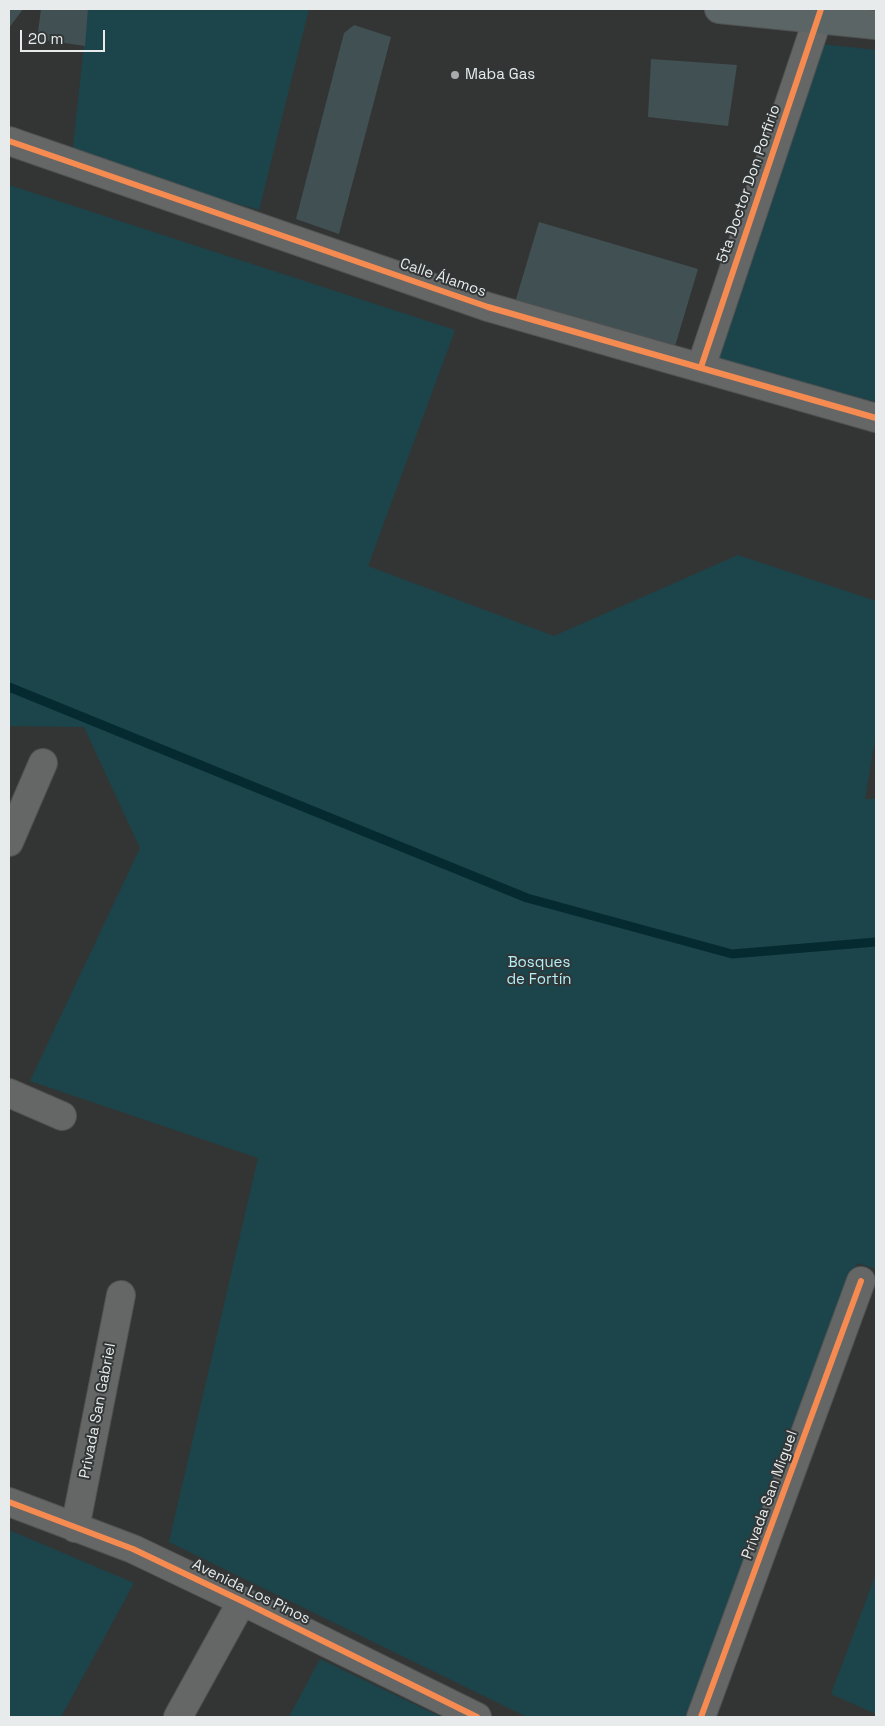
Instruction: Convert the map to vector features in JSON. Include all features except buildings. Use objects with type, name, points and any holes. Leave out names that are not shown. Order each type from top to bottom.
[{"type":"main road","points":[[718,9],[819,14],[876,25]]},
{"type":"street","name":"5ta Doctor Don Porfirio","points":[[701,368],[819,14]]},
{"type":"street","name":"Calle Álamos","points":[[9,141],[488,307],[876,418]]},
{"type":"street","points":[[9,842],[43,763]]},
{"type":"street","points":[[9,1093],[62,1116]]},
{"type":"street","name":"Privada San Miguel","points":[[701,1717],[861,1281]]},
{"type":"street","name":"Privada San Gabriel","points":[[75,1528],[121,1295]]},
{"type":"street","name":"Avenida Los Pinos","points":[[9,1502],[133,1549],[477,1717]]},
{"type":"street","points":[[178,1717],[242,1601]]},
{"type":"green space","points":[[88,9],[309,9],[259,210],[72,156]]},
{"type":"green space","points":[[821,44],[876,50],[876,402],[714,359]]},
{"type":"green space","name":"Bosques de Fortín","points":[[9,185],[455,330],[368,566],[554,636],[738,555],[876,601],[876,733],[865,799],[876,799],[876,1269],[857,1263],[694,1717],[527,1717],[169,1542],[258,1158],[30,1081],[140,848],[84,727],[9,726]]},
{"type":"green space","points":[[9,1530],[134,1583],[61,1717],[9,1717]]},
{"type":"green space","points":[[876,1574],[876,1714],[831,1694]]},
{"type":"green space","points":[[320,1659],[441,1717],[289,1717]]},
{"type":"waterway","points":[[9,687],[527,898],[732,954],[876,942]]},
{"type":"cycle path","points":[[701,367],[821,9]]},
{"type":"cycle path","points":[[9,141],[488,307],[876,418]]},
{"type":"cycle path","points":[[701,1717],[861,1281]]},
{"type":"cycle path","points":[[9,1502],[133,1549],[477,1717]]},
{"type":"place","name":"Maba Gas","points":[[455,75]]}]
